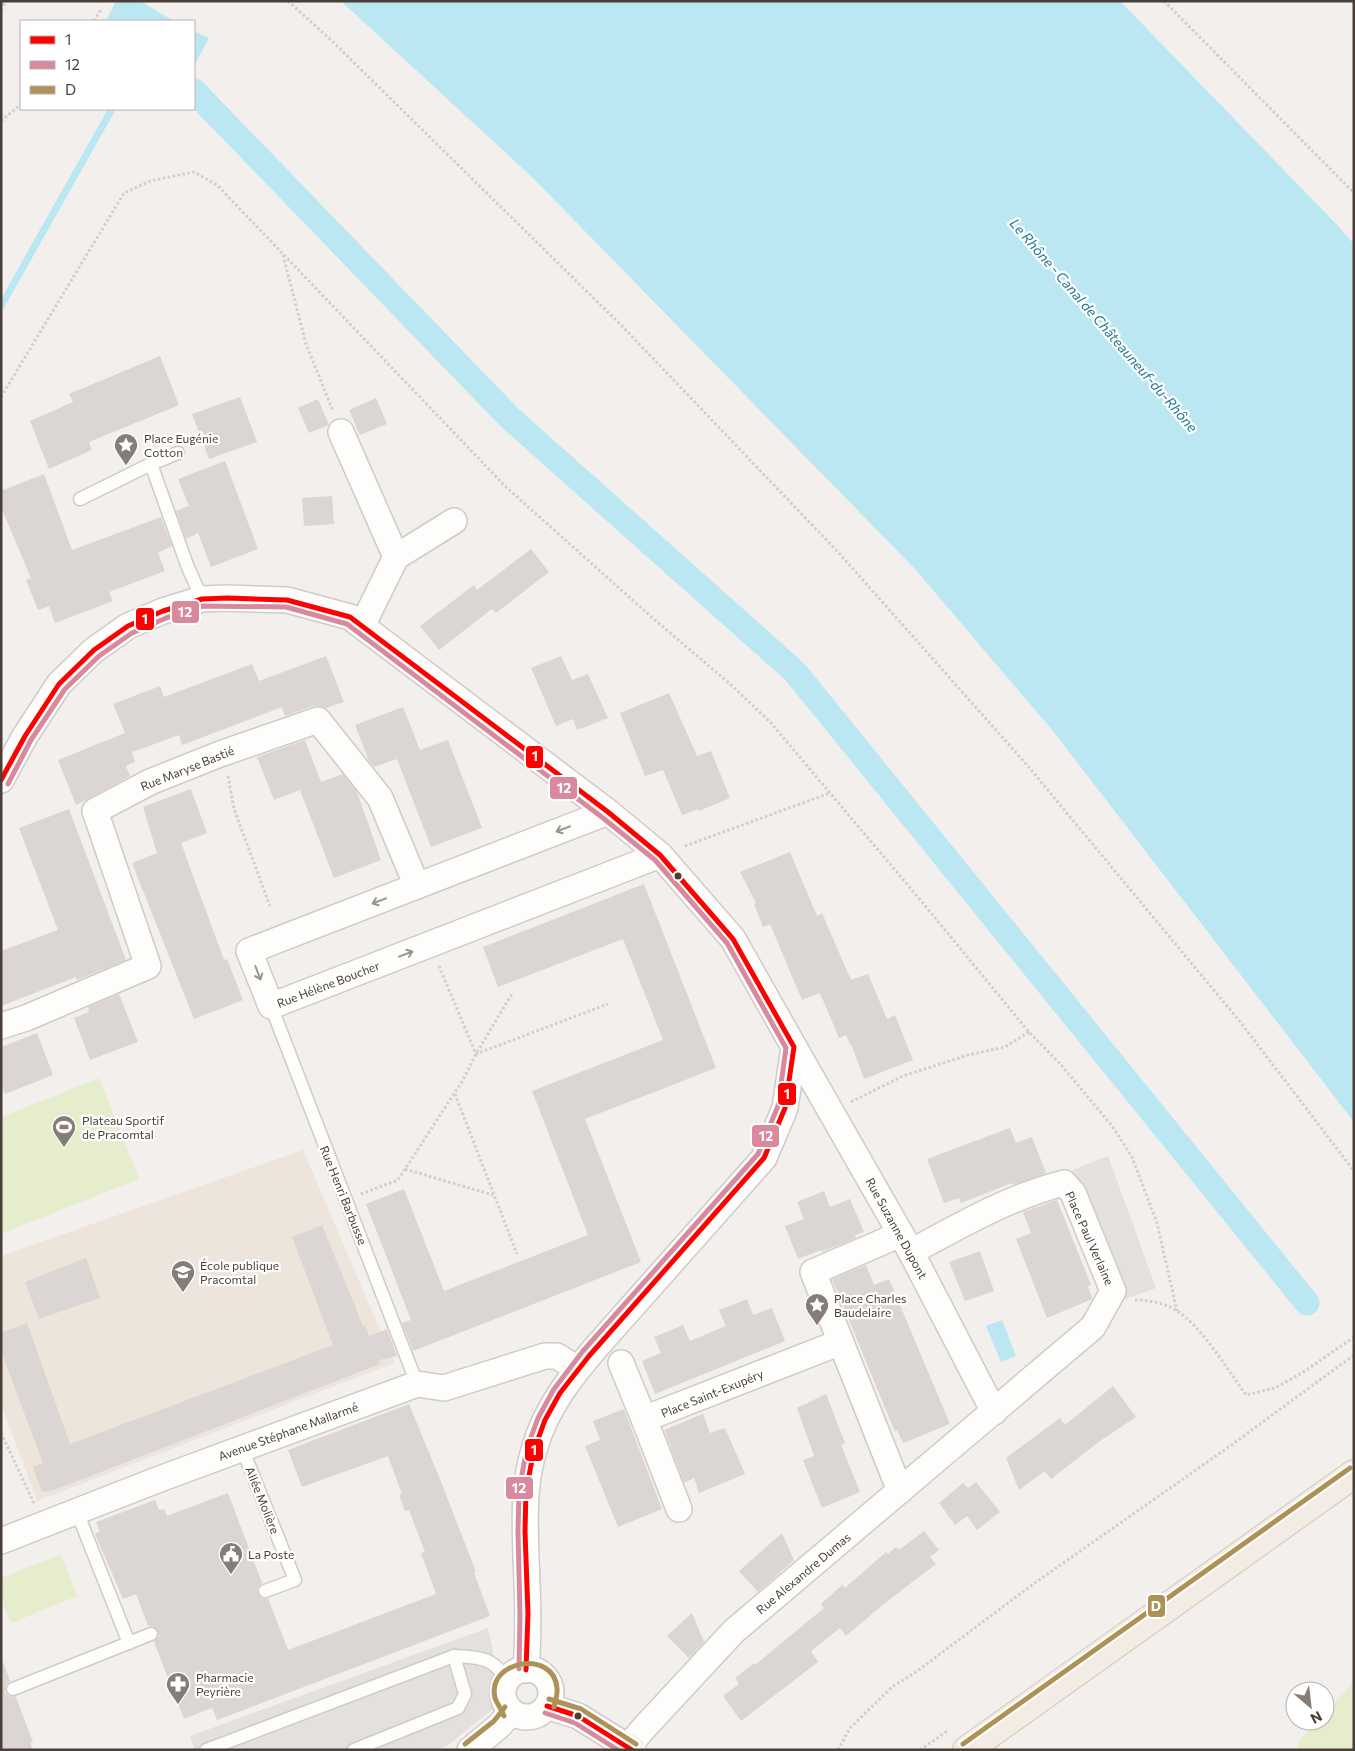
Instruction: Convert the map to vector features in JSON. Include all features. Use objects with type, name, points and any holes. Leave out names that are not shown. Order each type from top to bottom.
[{"type":"main road","points":[[967,1750],[1354,1474]]},
{"type":"street","points":[[341,432],[396,557]]},
{"type":"street","points":[[362,626],[396,557],[454,521]]},
{"type":"street","name":"Rue Suzanne Dupont","points":[[1,780],[25,736],[60,684],[94,650],[128,626],[163,611],[202,600],[228,598],[287,600],[350,617],[608,812],[660,855],[732,939],[906,1243],[994,1412]]},
{"type":"street","name":"Rue Maryse Bastié","points":[[1,1026],[52,1007],[148,966],[96,811],[150,782],[220,754],[318,720],[380,798],[417,886]]},
{"type":"street","name":"Rue Hélène Boucher","points":[[608,812],[249,951],[271,1006],[660,855]]},
{"type":"street","points":[[516,1675],[539,1673],[549,1684],[550,1699],[547,1706],[535,1716],[518,1716],[511,1712],[503,1696],[503,1688],[516,1675],[528,1617],[525,1518],[528,1472],[534,1448],[552,1405],[577,1369],[764,1158],[785,1108],[794,1047]]},
{"type":"street","name":"Place Paul Verlaine","points":[[906,1243],[1042,1188],[1064,1183],[1073,1193],[1113,1291],[1093,1327],[994,1412]]},
{"type":"street","points":[[900,1491],[813,1272],[906,1243]]},
{"type":"street","name":"Place Saint-Exupéry","points":[[679,1509],[644,1419],[841,1342]]},
{"type":"street","name":"Avenue Stéphane Mallarmé","points":[[1,1541],[242,1448],[416,1384],[444,1388],[545,1356],[557,1356],[577,1369]]},
{"type":"street","points":[[621,1363],[644,1419]]},
{"type":"street","name":"Rue Alexandre Dumas","points":[[629,1749],[635,1737],[734,1631],[994,1412]]},
{"type":"street","points":[[547,1706],[578,1716],[629,1749]]},
{"type":"street","points":[[470,1750],[499,1726],[511,1712]]},
{"type":"lane","points":[[80,499],[151,464],[178,453]]},
{"type":"lane","points":[[151,464],[187,565],[202,600]]},
{"type":"lane","name":"Rue Henri Barbusse","points":[[271,1006],[416,1384]]},
{"type":"lane","name":"Allée Molière","points":[[242,1448],[295,1580],[265,1590]]},
{"type":"lane","points":[[77,1512],[129,1643]]},
{"type":"lane","points":[[13,1689],[151,1634]]},
{"type":"lane","points":[[206,1750],[454,1656],[484,1659],[516,1675]]},
{"type":"lane","points":[[354,1750],[458,1708],[465,1694],[454,1656]]},
{"type":"path","points":[[1,10],[6,1]]},
{"type":"path","points":[[288,1],[332,41],[622,326],[838,552],[1039,779],[1241,1023],[1354,1171]]},
{"type":"path","points":[[1164,1],[1354,192]]},
{"type":"path","points":[[95,20],[102,8]]},
{"type":"path","points":[[1,121],[20,105]]},
{"type":"path","points":[[1,397],[124,193],[150,181],[194,172],[218,185],[506,487],[656,621],[729,683],[771,723],[1029,1032],[1062,1066],[1112,1126],[1132,1157],[1157,1223],[1177,1311]]},
{"type":"path","points":[[283,253],[306,344],[341,432]]},
{"type":"path","points":[[220,754],[228,774],[234,809],[270,906]]},
{"type":"path","points":[[660,855],[830,793]]},
{"type":"path","points":[[430,944],[476,1054]]},
{"type":"path","points":[[347,1200],[398,1180],[455,1093],[513,992]]},
{"type":"path","points":[[476,1054],[608,1004]]},
{"type":"path","points":[[831,1112],[903,1076],[968,1055],[1005,1047],[1029,1032]]},
{"type":"path","points":[[455,1093],[517,1254]]},
{"type":"path","points":[[405,1169],[494,1196]]},
{"type":"path","points":[[1109,1301],[1145,1300],[1164,1304],[1177,1311],[1202,1335],[1246,1395],[1275,1388],[1302,1373],[1354,1337]]},
{"type":"path","points":[[838,1750],[850,1728],[892,1687],[916,1672],[1032,1585],[1230,1446],[1354,1355]]},
{"type":"path","points":[[1,1433],[44,1525]]},
{"type":"shaded area","name":"École publique Pracomtal","points":[[303,1150],[394,1363],[37,1501],[1,1404],[1,1256]]},
{"type":"shaded area","points":[[1108,1156],[1156,1288],[1106,1306],[1057,1176]]},
{"type":"shaded area","points":[[488,1628],[503,1701],[447,1746],[438,1750],[195,1750],[190,1736]]},
{"type":"green space","name":"Plateau Sportif de Pracomtal","points":[[99,1078],[139,1179],[1,1234],[1,1117]]},
{"type":"green space","points":[[61,1554],[77,1596],[11,1623],[1,1599],[1,1578]]},
{"type":"green space","points":[[1354,1682],[1354,1750],[1296,1750],[1300,1740],[1309,1731],[1335,1731],[1335,1702]]},
{"type":"water","points":[[116,1],[140,1],[172,20],[106,20]]},
{"type":"water","name":"Le Rhône - Canal de Châteauneuf-du-Rhône","points":[[341,1],[1120,1],[1338,226],[1354,244],[1354,1122],[1053,731],[915,569],[534,179]]},
{"type":"water","points":[[195,31],[209,38],[195,64]]},
{"type":"water","points":[[1002,1320],[1016,1356],[1001,1362],[986,1326]]},
{"type":"building","points":[[160,356],[179,405],[89,442],[92,450],[49,469],[30,421],[73,402],[69,394]]},
{"type":"building","points":[[240,397],[257,442],[209,459],[192,414]]},
{"type":"building","points":[[376,398],[387,424],[360,435],[349,410]]},
{"type":"building","points":[[318,399],[329,425],[309,433],[298,408]]},
{"type":"building","points":[[225,461],[258,549],[211,567],[198,533],[186,539],[176,511],[189,506],[178,479]]},
{"type":"building","points":[[44,474],[72,550],[161,517],[172,546],[158,553],[165,571],[109,592],[113,601],[55,623],[49,606],[38,610],[26,580],[31,578],[1,507],[1,491]]},
{"type":"building","points":[[332,496],[334,524],[304,526],[302,498]]},
{"type":"building","points":[[531,549],[549,572],[496,613],[492,609],[439,650],[420,626],[474,585],[477,590]]},
{"type":"building","points":[[326,656],[344,702],[326,708],[313,706],[285,716],[282,707],[182,745],[179,735],[132,752],[135,762],[126,766],[130,776],[76,805],[58,760],[125,733],[113,704],[160,686],[164,697],[252,664],[259,681]]},
{"type":"building","points":[[561,656],[572,680],[588,674],[608,718],[577,730],[573,719],[556,726],[531,668]]},
{"type":"building","points":[[669,693],[697,756],[711,751],[730,798],[699,811],[699,809],[682,815],[663,770],[645,776],[620,713]]},
{"type":"building","points":[[403,707],[420,750],[448,740],[482,828],[431,847],[397,759],[374,767],[369,761],[355,725]]},
{"type":"building","points":[[305,740],[321,782],[343,774],[357,792],[381,860],[334,878],[300,790],[274,800],[257,757]]},
{"type":"building","points":[[191,789],[207,833],[181,843],[224,960],[227,959],[243,1000],[194,1019],[132,863],[157,853],[143,807]]},
{"type":"building","points":[[69,809],[126,960],[77,980],[76,977],[1,1006],[1,951],[58,930],[19,828]]},
{"type":"building","points":[[790,852],[817,916],[822,913],[851,980],[868,974],[887,1019],[895,1015],[913,1060],[864,1079],[852,1046],[846,1035],[839,1038],[820,993],[802,1000],[770,924],[763,927],[754,904],[756,903],[740,872]]},
{"type":"building","points":[[644,884],[716,1068],[585,1119],[641,1262],[413,1351],[402,1323],[411,1320],[366,1204],[404,1189],[444,1291],[588,1235],[532,1091],[663,1040],[623,939],[498,987],[483,947]]},
{"type":"building","points":[[119,994],[138,1042],[90,1060],[74,1018],[89,1012],[88,1007]]},
{"type":"building","points":[[37,1033],[53,1075],[5,1094],[1,1083],[1,1047]]},
{"type":"building","points":[[1010,1128],[1016,1143],[1032,1137],[1046,1173],[1013,1185],[1012,1183],[961,1203],[959,1198],[944,1203],[927,1159]]},
{"type":"building","points":[[824,1191],[830,1207],[850,1199],[864,1232],[855,1235],[856,1238],[822,1252],[821,1250],[798,1259],[785,1226],[804,1219],[797,1202]]},
{"type":"building","points":[[1057,1200],[1091,1285],[1088,1286],[1092,1299],[1047,1318],[1016,1239],[1031,1233],[1023,1212]]},
{"type":"building","points":[[322,1225],[363,1326],[365,1325],[369,1336],[387,1329],[397,1356],[379,1360],[380,1364],[54,1490],[42,1492],[33,1467],[43,1463],[1,1351],[1,1333],[27,1323],[70,1444],[333,1345],[292,1237]]},
{"type":"building","points":[[980,1251],[994,1291],[965,1301],[949,1262]]},
{"type":"building","points":[[86,1258],[100,1298],[39,1319],[25,1282]]},
{"type":"building","points":[[866,1265],[874,1285],[889,1279],[950,1424],[903,1443],[897,1430],[895,1432],[832,1279]]},
{"type":"building","points":[[747,1299],[753,1315],[772,1308],[785,1341],[655,1394],[642,1361],[661,1353],[654,1337],[683,1325],[690,1341],[726,1326],[719,1310]]},
{"type":"building","points":[[1113,1386],[1136,1417],[1100,1441],[1051,1479],[1045,1471],[1019,1490],[1006,1458],[1060,1418],[1065,1425]]},
{"type":"building","points":[[826,1394],[845,1443],[841,1445],[860,1492],[822,1508],[803,1460],[814,1456],[797,1408]]},
{"type":"building","points":[[409,1404],[476,1572],[474,1573],[490,1616],[217,1720],[212,1708],[184,1719],[154,1642],[159,1636],[158,1631],[153,1626],[148,1626],[136,1594],[123,1599],[95,1534],[100,1531],[96,1522],[155,1500],[159,1510],[164,1509],[167,1516],[228,1493],[262,1583],[257,1589],[258,1594],[263,1599],[268,1598],[288,1650],[436,1594],[421,1553],[425,1552],[409,1510],[405,1511],[399,1495],[402,1494],[388,1456],[302,1487],[288,1450]]},
{"type":"building","points":[[624,1409],[662,1509],[618,1527],[585,1446],[600,1440],[593,1421]]},
{"type":"building","points":[[703,1414],[710,1433],[725,1428],[745,1474],[699,1493],[694,1478],[684,1483],[664,1430]]},
{"type":"building","points":[[976,1482],[1000,1512],[977,1530],[967,1516],[955,1525],[939,1503],[963,1483],[968,1488]]},
{"type":"building","points":[[924,1531],[939,1550],[930,1557],[936,1564],[846,1636],[840,1628],[811,1651],[818,1662],[741,1721],[723,1696],[739,1684],[735,1678],[754,1663],[755,1665],[824,1608],[821,1604],[842,1585],[845,1588],[886,1552],[888,1554],[896,1547],[899,1550]]},
{"type":"building","points":[[782,1533],[794,1560],[758,1592],[739,1571]]},
{"type":"building","points":[[692,1613],[704,1642],[689,1658],[667,1636]]},
{"type":"building","points":[[1,1662],[3,1662],[10,1681],[6,1684],[5,1692],[8,1696],[16,1697],[33,1742],[30,1743],[33,1750],[1,1750]]},
{"type":"waterway","points":[[195,92],[509,417],[795,672],[1307,1303]]},
{"type":"waterway","points":[[1,306],[111,110]]},
{"type":"transit line","name":"1","points":[[1,780],[25,736],[59,684],[94,650],[128,626],[163,611],[202,599],[287,600],[350,617],[608,812],[660,855],[733,939],[794,1047],[785,1108],[764,1158],[589,1356],[560,1393],[545,1420],[534,1450],[526,1491],[525,1531],[528,1614],[526,1670]]},
{"type":"transit line","name":"12","points":[[8,784],[31,740],[65,689],[99,656],[132,633],[166,618],[203,606],[286,607],[347,624],[603,818],[655,860],[727,943],[786,1048],[778,1106],[758,1154],[583,1351],[554,1389],[538,1418],[527,1448],[519,1490],[519,1669]]},
{"type":"transit line","name":"D","points":[[963,1744],[1350,1468]]},
{"type":"transit line","name":"D","points":[[504,1716],[495,1698],[495,1685],[500,1675],[510,1668],[522,1664],[534,1664],[545,1668],[553,1676],[557,1688],[554,1707]]},
{"type":"transit line","name":"D","points":[[549,1699],[581,1709],[636,1744]]},
{"type":"transit line","name":"1","points":[[547,1706],[578,1716],[632,1750]]},
{"type":"transit line","name":"D","points":[[465,1744],[494,1721],[505,1707]]},
{"type":"transit line","name":"12","points":[[545,1713],[575,1723],[618,1750]]},
{"type":"place","name":"Place Eugénie Cotton","points":[[126,466]]},
{"type":"place","name":"Plateau Sportif de Pracomtal","points":[[64,1148]]},
{"type":"place","name":"École publique Pracomtal","points":[[183,1293]]},
{"type":"place","name":"Place Charles Baudelaire","points":[[817,1326]]},
{"type":"place","name":"La Poste","points":[[231,1575]]},
{"type":"place","name":"Pharmacie Peyrière","points":[[178,1705]]}]
